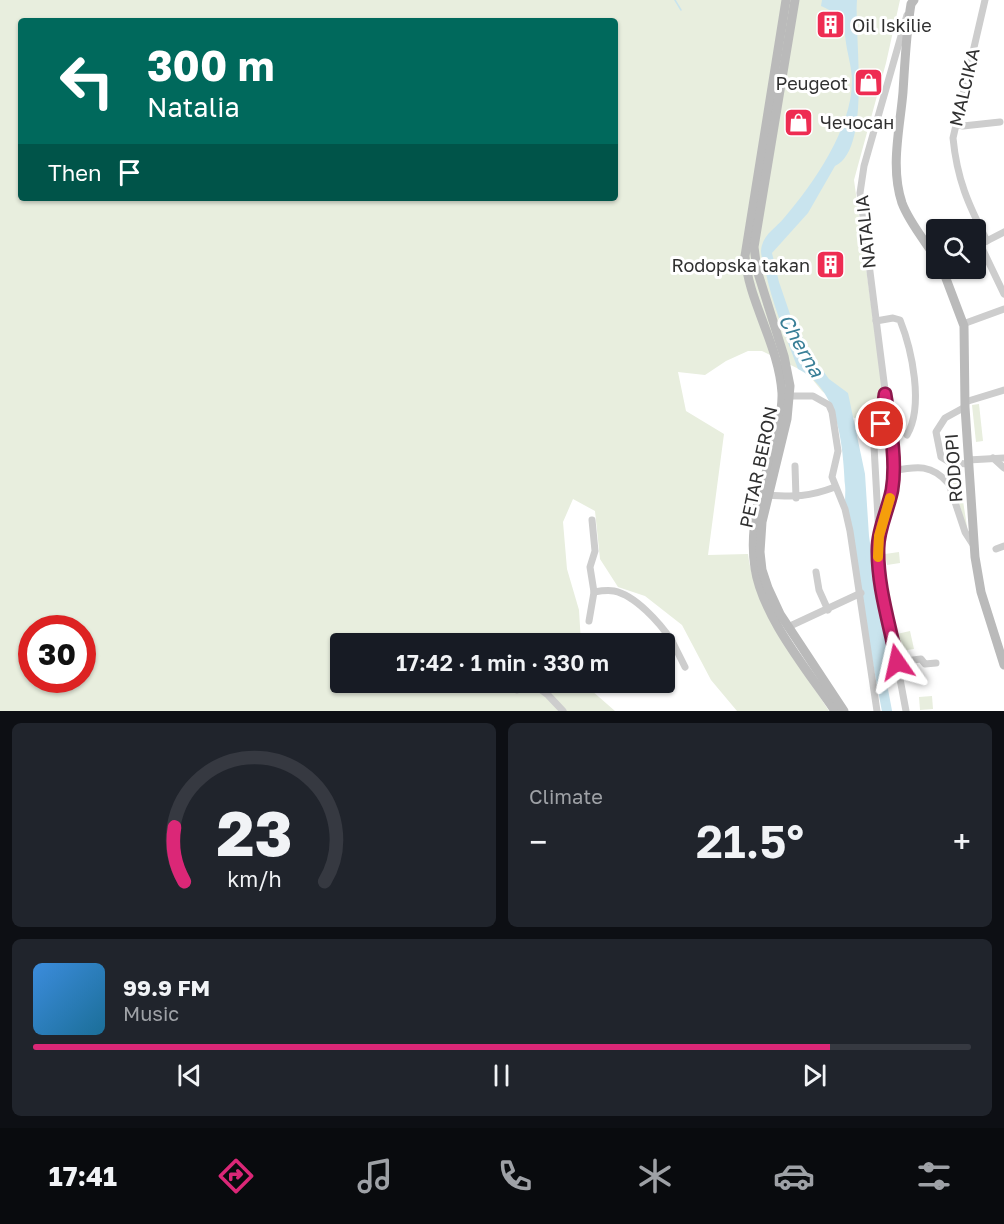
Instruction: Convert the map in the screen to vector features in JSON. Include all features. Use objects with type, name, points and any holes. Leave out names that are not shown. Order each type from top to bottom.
[{"type":"main road","name":"PETAR BERON","points":[[786,0],[745,256],[751,283],[776,359],[782,397],[757,509],[753,548],[757,578],[770,612],[835,711]]},
{"type":"main road","name":"PETAR BERON","points":[[795,0],[754,255],[784,356],[790,396],[787,419],[762,522],[761,561],[768,588],[788,627],[844,711]]},
{"type":"main road","points":[[913,2],[906,35],[897,176],[903,205],[926,242]]},
{"type":"main road","name":"RODOPI","points":[[946,279],[963,324],[965,404],[975,548],[981,592],[1004,665]]},
{"type":"street","name":"MALCIKA","points":[[973,219],[960,179],[954,147],[955,124],[985,0]]},
{"type":"street","name":"NATALIA","points":[[879,536],[889,501],[893,471],[890,426],[860,194],[861,179],[903,23],[913,2]]},
{"type":"street","points":[[955,124],[963,126],[1000,123]]},
{"type":"street","points":[[986,241],[1004,232]]},
{"type":"street","name":"MALCIKA","points":[[986,255],[1004,294]]},
{"type":"street","points":[[963,324],[1004,309]]},
{"type":"street","points":[[876,321],[893,318],[900,320],[908,346],[917,403],[913,425],[908,435]]},
{"type":"street","points":[[1004,390],[965,404],[945,418],[936,432],[941,457],[951,463],[1004,458]]},
{"type":"street","name":"NATALIA","points":[[885,394],[882,420],[874,446],[879,536],[878,561],[906,711]]},
{"type":"street","points":[[790,396],[813,396],[829,405],[835,423],[838,451],[832,477],[845,509],[861,593],[877,711]]},
{"type":"street","points":[[993,458],[1004,468]]},
{"type":"street","points":[[795,466],[796,498]]},
{"type":"street","points":[[893,471],[918,466],[935,471],[945,480],[949,484],[965,532],[975,548]]},
{"type":"street","points":[[767,495],[796,498],[835,487]]},
{"type":"street","points":[[589,621],[594,592],[590,567],[595,551],[592,520]]},
{"type":"street","points":[[996,549],[1004,546]]},
{"type":"street","points":[[816,572],[819,590],[828,610]]},
{"type":"street","points":[[594,592],[613,590],[624,595],[638,604],[667,633]]},
{"type":"street","points":[[788,627],[861,593]]},
{"type":"street","points":[[675,647],[685,667]]},
{"type":"street","points":[[897,662],[921,659],[925,664],[936,663]]},
{"type":"street","points":[[546,693],[562,711]]},
{"type":"green space","points":[[0,0],[900,0],[886,63],[854,180],[882,385],[880,403],[873,419],[854,418],[822,391],[807,373],[762,351],[748,351],[726,361],[705,375],[678,372],[686,411],[724,434],[708,555],[748,554],[752,574],[769,615],[829,711],[737,711],[711,680],[682,625],[645,596],[618,587],[600,559],[595,511],[573,499],[563,522],[567,569],[579,610],[580,633],[330,633],[330,693],[594,693],[615,711],[0,711]]},
{"type":"green space","points":[[979,404],[983,441],[976,442],[972,405]]},
{"type":"green space","points":[[960,482],[968,533],[953,483]]},
{"type":"green space","points":[[899,552],[900,563],[887,565],[885,554]]},
{"type":"green space","points":[[910,631],[914,649],[900,651],[897,634]]},
{"type":"green space","points":[[932,696],[933,709],[920,710],[919,697]]},
{"type":"water","points":[[822,0],[857,0],[859,90],[854,138],[846,155],[835,166],[808,213],[772,253],[791,317],[815,360],[829,379],[848,393],[865,474],[869,536],[881,621],[891,666],[887,685],[879,656],[862,547],[847,514],[843,453],[836,419],[822,390],[812,378],[798,369],[775,307],[761,253],[766,236],[796,204],[819,172],[846,117],[852,73],[844,27],[835,14],[821,6]]},
{"type":"waterway","points":[[675,0],[681,10]]},
{"type":"waterway","name":"Cherna","points":[[856,526],[866,600],[887,711]]},
{"type":"slow traffic","points":[[878,557],[879,536],[890,498]]},
{"type":"place","name":"Oil Iskilie","points":[[831,25]]},
{"type":"place","name":"Peugeot","points":[[869,83]]},
{"type":"place","name":"Чечосан","points":[[799,122]]},
{"type":"place","name":"Rodopska takan","points":[[831,265]]},
{"type":"route","points":[[881,424],[885,394],[892,446],[893,478],[879,536],[878,561],[897,662]]}]
